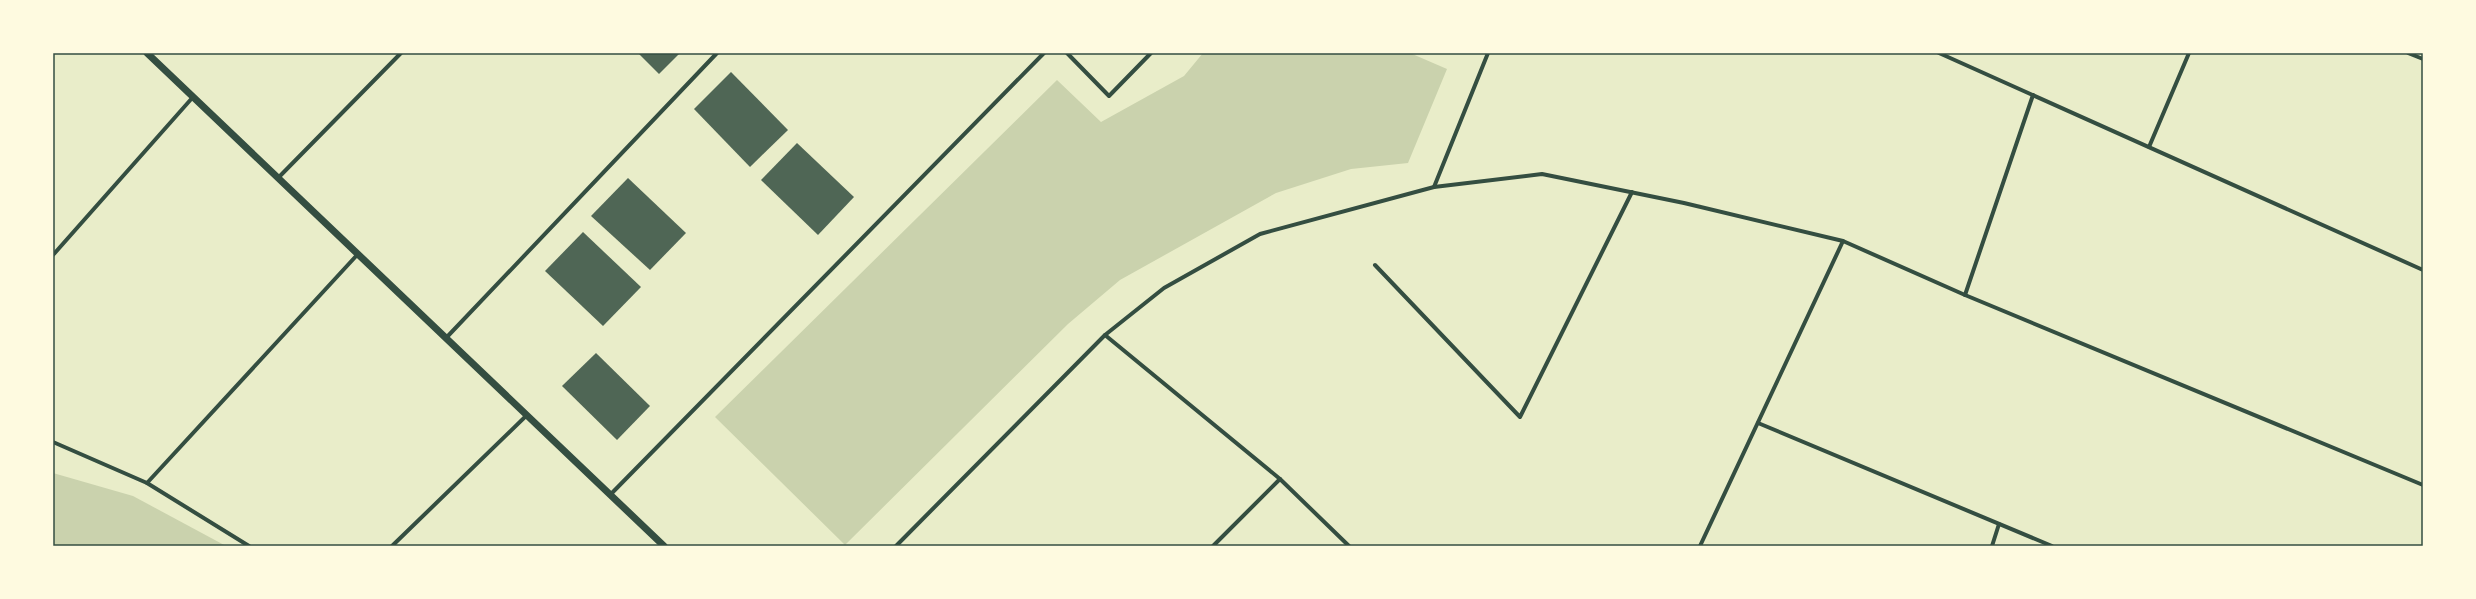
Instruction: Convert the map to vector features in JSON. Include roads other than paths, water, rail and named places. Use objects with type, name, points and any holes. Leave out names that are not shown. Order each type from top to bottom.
[{"type":"street","points":[[147,53],[664,546]]},
{"type":"street","points":[[278,178],[401,53]]},
{"type":"street","points":[[446,338],[717,53]]},
{"type":"street","points":[[610,495],[1044,53]]},
{"type":"street","points":[[1067,53],[1109,96],[1151,53]]},
{"type":"street","points":[[1434,187],[1488,53]]},
{"type":"street","points":[[1939,53],[2423,270]]},
{"type":"street","points":[[2149,147],[2189,53]]},
{"type":"street","points":[[2408,53],[2423,59]]},
{"type":"street","points":[[1965,295],[2033,95]]},
{"type":"street","points":[[53,255],[194,97]]},
{"type":"street","points":[[896,546],[1105,335],[1164,288],[1260,234],[1434,187],[1542,174],[1632,192],[1843,241],[1965,295],[2423,485]]},
{"type":"street","points":[[1375,265],[1520,417],[1632,192]]},
{"type":"street","points":[[1700,546],[1843,241]]},
{"type":"street","points":[[147,483],[358,254]]},
{"type":"street","points":[[1105,335],[1280,480],[1349,546]]},
{"type":"street","points":[[392,546],[527,415]]},
{"type":"street","points":[[1758,423],[2052,546]]},
{"type":"street","points":[[53,442],[147,483],[249,546]]},
{"type":"street","points":[[1213,546],[1280,480]]},
{"type":"street","points":[[1992,546],[1999,524]]}]
